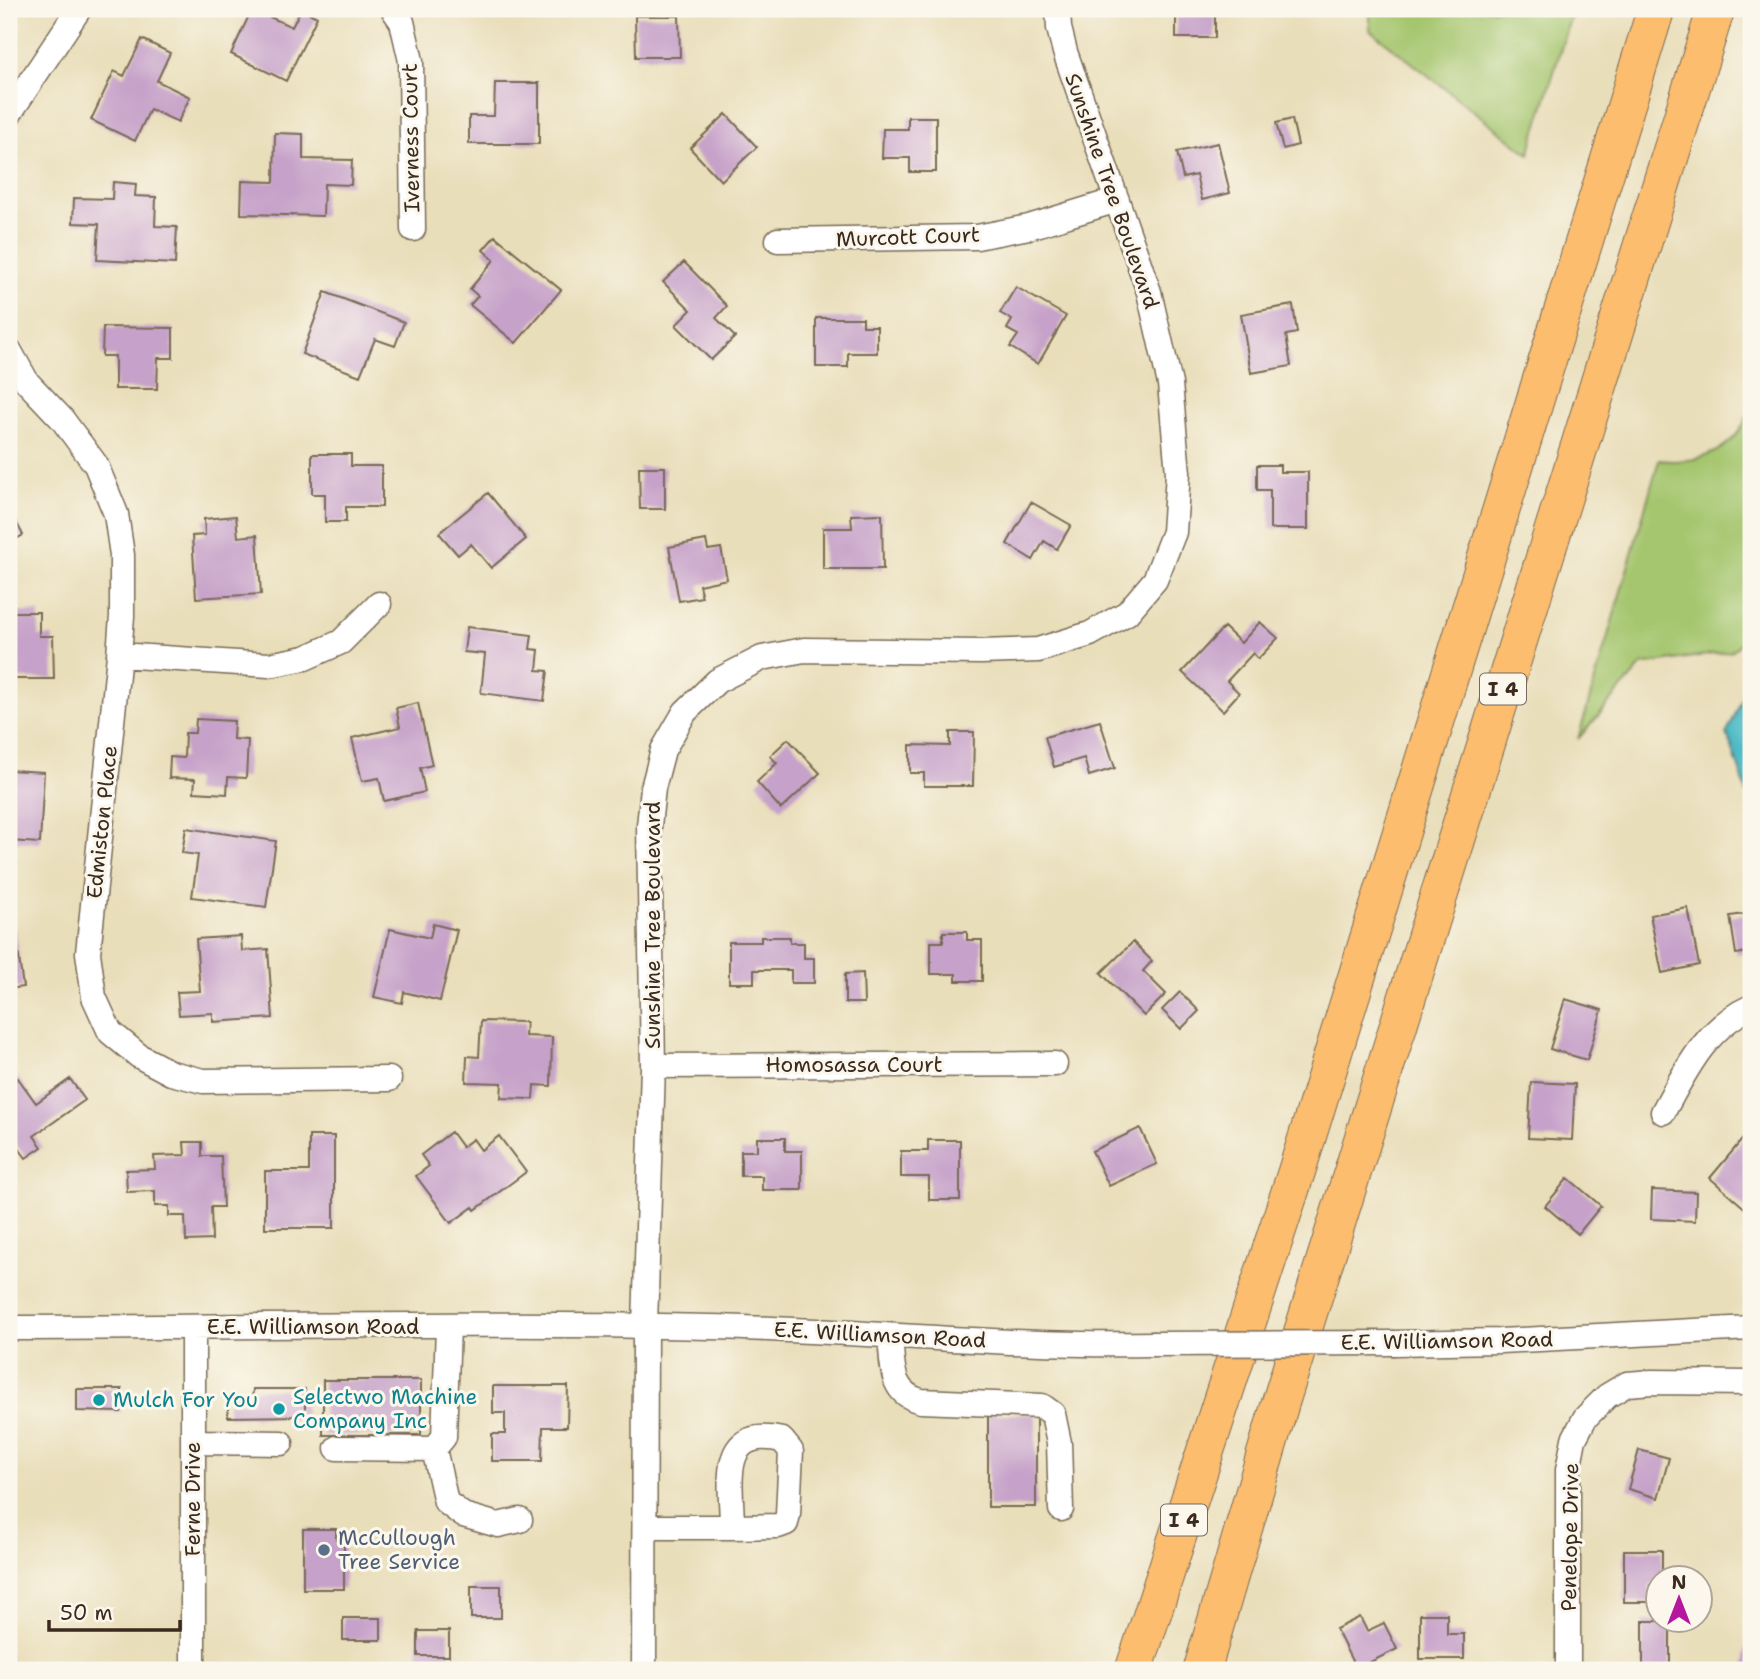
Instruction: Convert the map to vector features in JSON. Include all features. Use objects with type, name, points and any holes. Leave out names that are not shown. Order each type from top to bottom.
[{"type":"highway","name":"I 4","points":[[1134,1670],[1301,1157],[1656,9]]},
{"type":"highway","name":"I 4","points":[[1202,1670],[1280,1401],[1716,9]]},
{"type":"street","points":[[9,114],[79,9]]},
{"type":"street","name":"Iverness Court","points":[[393,9],[402,22],[411,61],[413,229]]},
{"type":"street","name":"Sunshine Tree Boulevard","points":[[644,1670],[645,1326],[653,1066],[649,826],[653,788],[663,750],[685,712],[717,681],[762,658],[804,650],[1038,650],[1090,634],[1127,613],[1155,580],[1174,533],[1178,473],[1170,384],[1149,292],[1065,52],[1058,9]]},
{"type":"street","name":"Murcott Court","points":[[778,240],[977,237],[1029,227],[1117,200]]},
{"type":"street","name":"Edmiston Place","points":[[9,349],[27,382],[62,419],[96,465],[116,514],[122,555],[122,616],[88,953],[94,997],[110,1032],[139,1056],[171,1073],[203,1081],[389,1079]]},
{"type":"street","points":[[119,655],[268,665],[281,663],[305,658],[341,642],[379,604]]},
{"type":"street","points":[[1663,1112],[1692,1059],[1713,1034],[1751,1007]]},
{"type":"street","name":"Homosassa Court","points":[[653,1066],[1055,1064]]},
{"type":"street","points":[[434,1449],[444,1437],[448,1326]]},
{"type":"street","name":"E.E. Williamson Road","points":[[9,1328],[645,1326],[755,1328],[1031,1344],[1152,1344],[1500,1341],[1751,1328]]},
{"type":"street","name":"Ferne Drive","points":[[193,1327],[193,1670]]},
{"type":"street","points":[[890,1336],[894,1378],[909,1398],[921,1401],[1042,1406],[1053,1414],[1059,1443],[1061,1509]]},
{"type":"street","name":"Penelope Drive","points":[[1568,1670],[1568,1470],[1574,1439],[1585,1419],[1607,1396],[1627,1384],[1751,1383]]},
{"type":"street","points":[[193,1442],[281,1443]]},
{"type":"street","points":[[337,1448],[434,1449]]},
{"type":"street","points":[[434,1449],[446,1502],[463,1515],[498,1525],[520,1520]]},
{"type":"street","points":[[645,1527],[733,1527]]},
{"type":"green space","points":[[1370,9],[1573,9],[1529,154],[1370,30]]},
{"type":"green space","points":[[1751,408],[1751,634],[1732,651],[1642,665],[1578,739],[1659,460],[1689,460],[1716,452],[1736,435]]},
{"type":"water","points":[[1751,678],[1751,804],[1727,733]]},
{"type":"building","points":[[252,9],[292,27],[301,9],[317,17],[286,81],[231,54]]},
{"type":"building","points":[[1176,9],[1215,9],[1215,38],[1176,38]]},
{"type":"building","points":[[635,16],[679,16],[680,57],[636,57]]},
{"type":"building","points":[[142,39],[170,53],[157,81],[190,97],[178,122],[150,109],[135,141],[91,120],[114,71],[124,76]]},
{"type":"building","points":[[495,83],[539,83],[539,144],[469,144],[469,116],[494,116]]},
{"type":"building","points":[[726,114],[757,147],[721,181],[690,148]]},
{"type":"building","points":[[908,117],[936,117],[936,172],[910,172],[910,158],[882,158],[883,129],[908,129]]},
{"type":"building","points":[[1292,119],[1298,145],[1283,149],[1276,123]]},
{"type":"building","points":[[275,133],[303,134],[303,159],[352,160],[351,185],[324,184],[323,216],[241,214],[242,181],[274,182]]},
{"type":"building","points":[[1218,143],[1230,193],[1202,200],[1196,175],[1183,178],[1177,152]]},
{"type":"building","points":[[113,182],[136,184],[135,196],[156,197],[155,226],[177,227],[175,264],[97,260],[99,224],[73,223],[74,198],[112,199]]},
{"type":"building","points":[[495,236],[561,290],[516,343],[470,305],[478,296],[470,289],[494,260],[483,250]]},
{"type":"building","points":[[684,262],[727,306],[716,318],[735,337],[711,360],[676,325],[691,310],[663,282]]},
{"type":"building","points":[[1016,287],[1066,316],[1038,364],[1010,347],[1018,335],[1007,329],[1012,320],[1000,313]]},
{"type":"building","points":[[325,292],[404,322],[395,346],[375,339],[360,376],[302,354]]},
{"type":"building","points":[[1293,305],[1297,333],[1286,335],[1291,366],[1251,373],[1241,314]]},
{"type":"building","points":[[816,318],[863,318],[863,326],[877,326],[877,353],[848,353],[848,367],[816,367]]},
{"type":"building","points":[[103,327],[173,328],[173,358],[158,358],[157,389],[115,389],[115,356],[102,356]]},
{"type":"building","points":[[312,454],[351,454],[351,466],[382,466],[382,507],[346,507],[346,522],[325,522],[325,494],[312,494]]},
{"type":"building","points":[[1257,465],[1280,465],[1280,472],[1308,472],[1308,529],[1270,529],[1270,490],[1257,490]]},
{"type":"building","points":[[639,467],[665,467],[665,509],[640,509]]},
{"type":"building","points":[[488,493],[526,539],[491,568],[471,544],[458,555],[439,533]]},
{"type":"building","points":[[1031,502],[1071,525],[1057,549],[1044,541],[1033,560],[1007,544]]},
{"type":"building","points":[[9,508],[23,535],[9,543]]},
{"type":"building","points":[[882,514],[883,569],[823,569],[823,528],[852,528],[851,515]]},
{"type":"building","points":[[236,516],[238,537],[257,535],[261,594],[196,598],[192,536],[205,535],[204,519]]},
{"type":"building","points":[[706,540],[708,550],[721,548],[727,579],[699,585],[702,597],[679,601],[669,547]]},
{"type":"building","points":[[9,612],[39,612],[39,636],[53,636],[54,679],[9,679]]},
{"type":"building","points":[[1260,622],[1278,638],[1258,659],[1253,653],[1227,681],[1239,693],[1223,711],[1182,672],[1224,627],[1241,643]]},
{"type":"building","points":[[467,627],[532,635],[530,649],[539,650],[537,670],[548,671],[544,701],[481,693],[485,654],[464,652]]},
{"type":"building","points":[[418,703],[432,765],[420,768],[425,792],[384,801],[379,778],[362,781],[352,738],[400,727],[396,708]]},
{"type":"building","points":[[196,719],[234,721],[233,739],[248,740],[246,778],[228,777],[227,794],[194,792],[195,779],[169,778],[170,757],[184,758],[185,733],[195,733]]},
{"type":"building","points":[[1100,721],[1115,768],[1089,776],[1084,758],[1054,767],[1045,737]]},
{"type":"building","points":[[950,732],[974,732],[973,786],[924,786],[924,773],[910,773],[910,745],[950,746]]},
{"type":"building","points":[[788,739],[820,773],[781,809],[757,782],[777,763],[770,756]]},
{"type":"building","points":[[9,770],[44,772],[40,843],[9,841]]},
{"type":"building","points":[[186,828],[276,841],[266,907],[192,897],[198,855],[182,853]]},
{"type":"building","points":[[1688,908],[1699,965],[1662,973],[1650,915]]},
{"type":"building","points":[[1751,913],[1751,952],[1736,954],[1730,916]]},
{"type":"building","points":[[433,924],[457,930],[440,1001],[404,992],[402,1003],[374,997],[390,929],[430,938]]},
{"type":"building","points":[[15,929],[23,987],[9,989],[9,930]]},
{"type":"building","points":[[943,932],[967,932],[967,940],[982,940],[982,981],[956,981],[956,974],[931,974],[931,942],[943,942]]},
{"type":"building","points":[[241,936],[242,951],[268,949],[273,1018],[213,1022],[213,1013],[179,1015],[177,992],[200,991],[196,939]]},
{"type":"building","points":[[761,937],[790,937],[790,943],[804,943],[804,958],[814,958],[814,983],[791,983],[791,970],[754,970],[754,983],[729,983],[729,942],[761,942]]},
{"type":"building","points":[[1133,942],[1152,961],[1143,971],[1166,994],[1144,1016],[1101,973]]},
{"type":"building","points":[[863,973],[864,1003],[845,1003],[845,974]]},
{"type":"building","points":[[1180,992],[1199,1011],[1181,1029],[1162,1010]]},
{"type":"building","points":[[1565,999],[1602,1010],[1587,1060],[1550,1049]]},
{"type":"building","points":[[481,1021],[526,1022],[525,1036],[552,1037],[551,1086],[534,1085],[533,1099],[501,1098],[502,1083],[466,1082],[467,1056],[479,1057]]},
{"type":"building","points":[[18,1078],[36,1103],[70,1079],[85,1100],[34,1136],[42,1147],[26,1158],[9,1135],[9,1085]]},
{"type":"building","points":[[1531,1082],[1575,1084],[1572,1140],[1528,1138]]},
{"type":"building","points":[[1140,1128],[1157,1164],[1109,1186],[1092,1151]]},
{"type":"building","points":[[451,1132],[462,1147],[473,1139],[481,1150],[499,1136],[526,1172],[475,1210],[473,1207],[451,1223],[416,1176],[429,1166],[421,1155]]},
{"type":"building","points":[[1746,1135],[1751,1140],[1749,1212],[1710,1178]]},
{"type":"building","points":[[309,1136],[334,1136],[334,1228],[265,1228],[265,1171],[309,1171]]},
{"type":"building","points":[[757,1138],[785,1138],[785,1151],[802,1151],[802,1190],[762,1190],[762,1176],[741,1176],[741,1151],[757,1151]]},
{"type":"building","points":[[928,1140],[960,1140],[960,1200],[929,1200],[929,1177],[901,1177],[901,1151],[928,1151]]},
{"type":"building","points":[[184,1142],[202,1142],[202,1156],[221,1156],[223,1207],[211,1207],[212,1240],[186,1241],[185,1216],[169,1216],[169,1206],[155,1206],[155,1191],[127,1192],[126,1170],[155,1169],[154,1156],[185,1155]]},
{"type":"building","points":[[1568,1178],[1601,1206],[1578,1234],[1545,1206]]},
{"type":"building","points":[[1652,1190],[1696,1192],[1695,1221],[1651,1219]]},
{"type":"building","points":[[323,1380],[421,1380],[421,1435],[323,1435]]},
{"type":"building","points":[[493,1386],[568,1386],[567,1427],[543,1427],[542,1461],[492,1461],[492,1434],[505,1434],[505,1413],[493,1413]]},
{"type":"building","name":"Mulch For You","points":[[77,1389],[122,1389],[121,1412],[77,1411]]},
{"type":"building","name":"Selectwo Machine Company Inc","points":[[253,1389],[305,1389],[305,1416],[228,1417],[228,1402],[252,1402]]},
{"type":"building","points":[[988,1414],[1036,1414],[1036,1507],[988,1507]]},
{"type":"building","points":[[1639,1450],[1669,1458],[1658,1498],[1628,1489]]},
{"type":"building","points":[[303,1529],[336,1529],[336,1540],[344,1540],[344,1589],[303,1589]]},
{"type":"building","points":[[1624,1550],[1662,1550],[1662,1564],[1644,1564],[1644,1602],[1624,1602]]},
{"type":"building","points":[[471,1586],[501,1586],[501,1618],[471,1618]]},
{"type":"building","points":[[1420,1614],[1447,1614],[1447,1634],[1464,1634],[1464,1659],[1420,1659]]},
{"type":"building","points":[[1360,1617],[1367,1631],[1384,1623],[1397,1649],[1356,1669],[1336,1629]]},
{"type":"building","points":[[343,1618],[381,1618],[381,1640],[343,1640]]},
{"type":"building","points":[[1644,1621],[1644,1634],[1670,1634],[1670,1669],[1643,1669]]},
{"type":"building","points":[[418,1631],[449,1631],[449,1656],[418,1656]]},
{"type":"building","points":[[1745,1648],[1751,1648],[1751,1670],[1745,1670]]},
{"type":"place","name":"Mulch For You","points":[[99,1400]]},
{"type":"place","name":"Selectwo Machine Company Inc","points":[[279,1409]]},
{"type":"place","name":"McCullough Tree Service","points":[[324,1550]]}]
